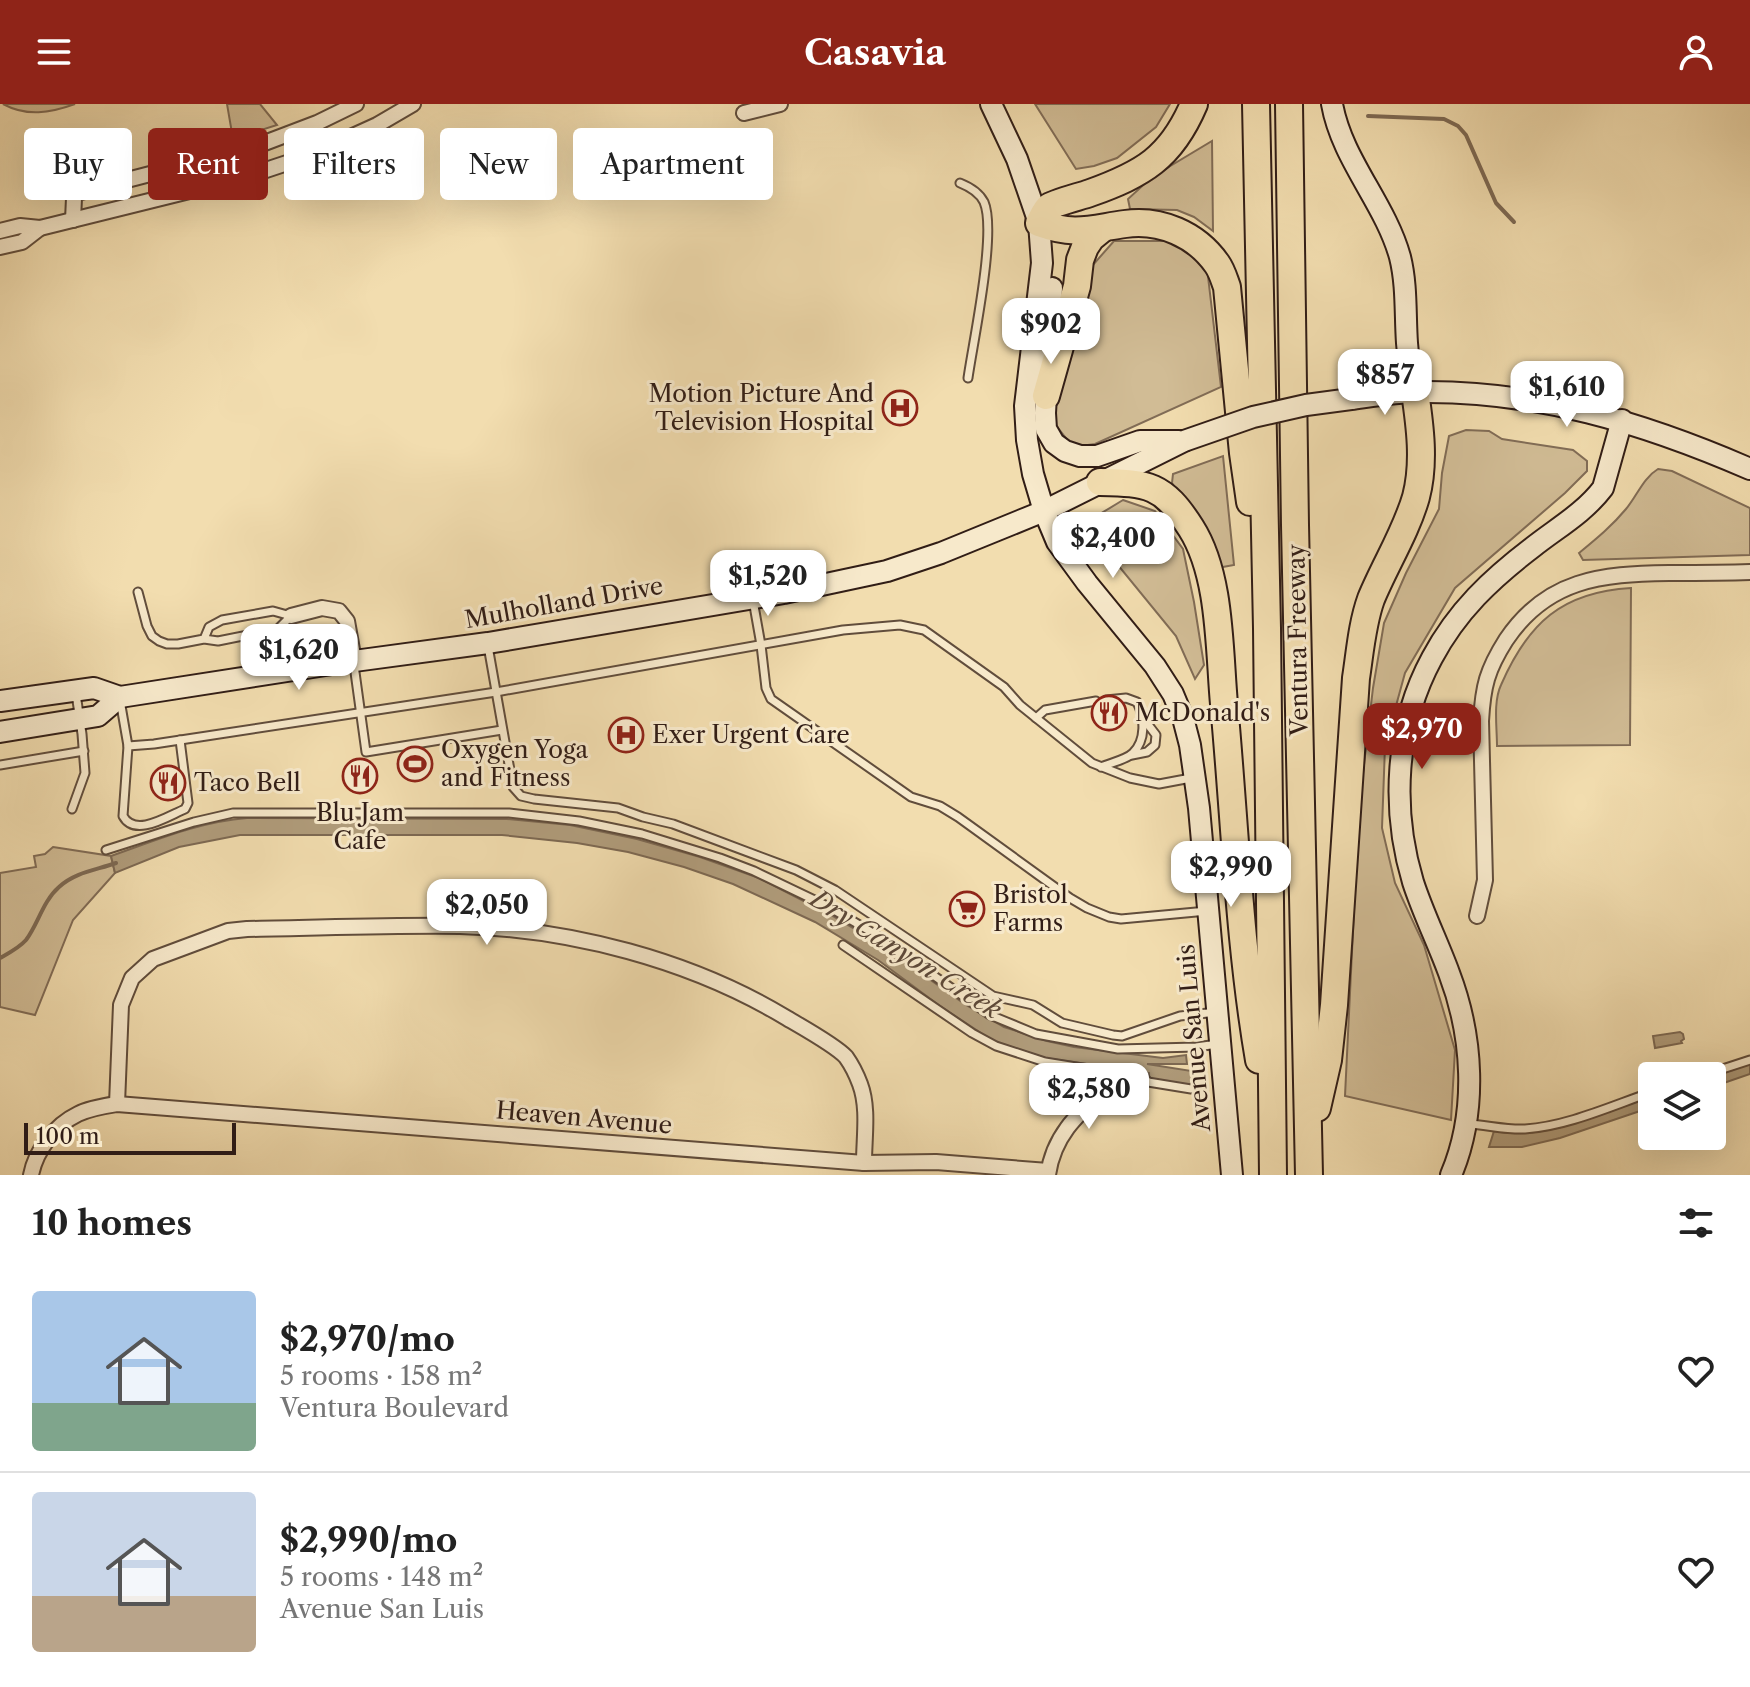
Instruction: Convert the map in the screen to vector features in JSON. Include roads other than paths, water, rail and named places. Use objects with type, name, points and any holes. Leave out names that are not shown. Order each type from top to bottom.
[{"type":"highway","points":[[1194,104],[1174,142],[1149,165],[1135,175],[1050,206],[1039,223],[1068,231],[1127,224],[1163,225],[1197,242],[1218,266],[1227,287],[1243,453],[1267,628]]},
{"type":"highway","name":"Ventura Freeway","points":[[1256,104],[1267,628],[1273,1175]]},
{"type":"highway","name":"Ventura Freeway","points":[[1289,104],[1309,1175]]},
{"type":"highway","points":[[1046,396],[1077,286],[1080,260],[1091,238],[1102,229]]},
{"type":"highway","points":[[1309,1147],[1328,1060],[1356,678],[1362,635],[1370,601],[1416,497],[1421,470],[1415,392]]},
{"type":"highway","points":[[1100,482],[1141,484],[1157,490],[1169,500],[1191,529],[1201,545],[1210,572],[1249,1004],[1272,1140]]},
{"type":"main road","points":[[991,104],[1017,159],[1053,265],[1046,429],[1054,443],[1080,456],[1097,456],[1140,441],[1184,441]]},
{"type":"main road","points":[[1332,104],[1349,154],[1390,230],[1400,257],[1406,289],[1407,347],[1415,392]]},
{"type":"main road","name":"Avenue San Luis","points":[[1039,223],[1042,263],[1025,406],[1033,474],[1057,542],[1155,666],[1173,694],[1183,718],[1196,777],[1232,1175]]},
{"type":"main road","name":"Mulholland Drive","points":[[0,701],[94,688],[120,697],[488,643],[752,598],[887,571],[941,553],[1044,511],[1184,441],[1253,417],[1351,399],[1415,392],[1459,393],[1575,408],[1622,420],[1698,446],[1750,469]]},
{"type":"main road","points":[[1451,1175],[1461,1146],[1468,1101],[1466,1038],[1461,1008],[1413,882],[1403,839],[1399,802],[1400,763],[1406,725],[1431,660],[1467,605],[1492,580],[1563,526],[1603,488],[1622,420]]},
{"type":"main road","name":"Mulholland Drive","points":[[0,732],[98,716],[120,697]]},
{"type":"street","points":[[73,220],[77,193],[254,147],[356,104]]},
{"type":"street","points":[[0,231],[20,226],[40,228],[242,178],[311,155],[377,125],[413,104]]},
{"type":"street","points":[[744,113],[780,104]]},
{"type":"street","points":[[0,247],[22,242],[40,228]]},
{"type":"street","points":[[1477,916],[1485,880],[1482,697],[1493,660],[1515,627],[1538,604],[1561,590],[1589,579],[1616,575],[1750,572]]},
{"type":"street","points":[[291,616],[322,608],[339,611],[347,621],[354,661]]},
{"type":"street","points":[[117,1104],[121,1005],[132,978],[153,959],[228,931],[462,926],[591,942],[648,956],[724,984],[768,1007],[846,1057],[860,1082],[865,1101],[864,1163]]},
{"type":"street","points":[[1048,1173],[1055,1146],[1069,1124],[1113,1082]]},
{"type":"street","name":"Heaven Avenue","points":[[31,1175],[34,1161],[52,1133],[77,1114],[117,1104],[864,1163],[936,1162],[1048,1173]]},
{"type":"lane","points":[[960,183],[978,193],[984,203],[988,233],[968,378]]},
{"type":"lane","points":[[138,592],[152,636],[159,641],[178,644],[204,639],[218,641],[278,629],[291,616],[273,611],[222,620],[209,627],[204,639]]},
{"type":"lane","points":[[752,598],[766,688],[771,699],[911,797],[940,806],[1073,900],[1109,917],[1121,919],[1209,910]]},
{"type":"lane","points":[[128,746],[496,692],[857,629],[900,625],[924,630],[1004,687],[1020,705],[1092,763],[1130,778],[1159,784],[1196,777]]},
{"type":"lane","points":[[488,643],[513,787],[521,796],[618,808],[673,824],[796,870],[835,890],[999,999],[1026,1002],[1062,1023],[1122,1036],[1180,1016],[1217,1012]]},
{"type":"lane","points":[[354,661],[366,752],[502,730]]},
{"type":"lane","points":[[72,809],[85,773],[75,691]]},
{"type":"lane","points":[[120,697],[128,746],[123,816],[127,823],[145,825],[185,809],[189,797],[180,740]]},
{"type":"lane","points":[[1106,700],[1126,698],[1137,702],[1142,712],[1143,737],[1132,755]]},
{"type":"lane","points":[[1036,718],[1045,710],[1096,701]]},
{"type":"lane","points":[[1101,767],[1147,752],[1155,745],[1156,735],[1142,717]]},
{"type":"lane","points":[[0,765],[84,751]]},
{"type":"lane","points":[[106,850],[233,813],[509,813],[579,821],[642,834],[720,858],[790,887],[873,933],[990,1015],[1036,1034],[1118,1049],[1220,1044]]},
{"type":"lane","points":[[843,945],[996,1046],[1045,1062],[1145,1078],[1148,1082],[1191,1089]]},
{"type":"lane","points":[[1726,1068],[1750,1060]]},
{"type":"lane","points":[[1465,1123],[1514,1129],[1538,1128],[1638,1097]]},
{"type":"waterway","points":[[1368,116],[1444,119],[1458,126],[1466,135],[1496,203],[1514,222]]},
{"type":"waterway","name":"Dry Canyon Creek","points":[[0,958],[26,940],[49,899],[65,882],[116,863]]},
{"type":"place","name":"Motion Picture And Television Hospital","points":[[900,408]]},
{"type":"place","name":"McDonald's","points":[[1109,713]]},
{"type":"place","name":"Exer Urgent Care","points":[[626,735]]},
{"type":"place","name":"Oxygen Yoga and Fitness","points":[[415,764]]},
{"type":"place","name":"Blu Jam Cafe","points":[[360,776]]},
{"type":"place","name":"Taco Bell","points":[[168,783]]},
{"type":"place","name":"Bristol Farms","points":[[967,909]]}]
